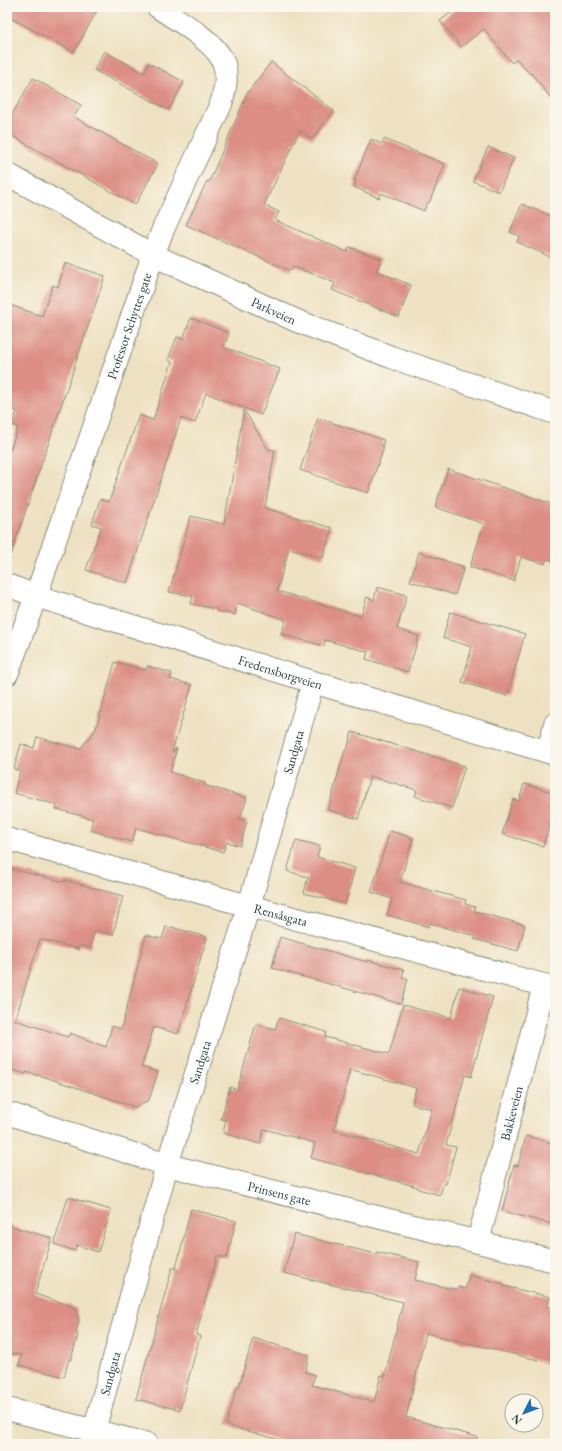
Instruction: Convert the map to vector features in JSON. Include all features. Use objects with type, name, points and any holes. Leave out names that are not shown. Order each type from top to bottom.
[{"type":"street","name":"Professor Schyttes gate","points":[[7,674],[36,596],[153,255],[164,227],[221,104],[225,92],[226,78],[224,64],[219,54],[206,41],[158,7]]},
{"type":"street","name":"Parkveien","points":[[7,174],[153,255],[297,321],[391,357],[555,412]]},
{"type":"street","name":"Fredensborgveien","points":[[7,585],[36,596],[313,682],[552,753]]},
{"type":"street","name":"Sandgata","points":[[93,1437],[167,1166],[250,906],[313,682]]},
{"type":"street","points":[[552,753],[555,724]]},
{"type":"street","name":"Rensåsgata","points":[[7,839],[550,986]]},
{"type":"street","name":"Bakkeveien","points":[[478,1242],[550,986]]},
{"type":"street","name":"Prinsens gate","points":[[7,1113],[167,1166],[555,1261]]},
{"type":"street","points":[[7,1408],[93,1437],[147,1444]]},
{"type":"building","points":[[7,7],[99,7],[74,52],[7,16]]},
{"type":"building","points":[[458,7],[555,7],[555,103],[531,73],[530,74],[517,59],[512,63],[484,29],[461,47],[440,21]]},
{"type":"building","points":[[104,51],[144,73],[149,63],[184,82],[169,110],[94,70]]},
{"type":"building","points":[[271,62],[334,111],[312,139],[300,130],[264,205],[279,212],[275,220],[347,252],[349,247],[381,259],[376,271],[411,285],[399,317],[332,290],[335,283],[293,266],[291,271],[186,225],[207,181],[209,182],[248,92]]},
{"type":"building","points":[[33,78],[81,105],[74,117],[158,164],[135,205],[7,133],[7,123]]},
{"type":"building","points":[[371,139],[382,144],[384,139],[445,164],[429,203],[427,203],[424,211],[381,193],[379,198],[354,187],[356,181],[354,181]]},
{"type":"building","points":[[488,147],[514,158],[499,192],[473,181]]},
{"type":"building","points":[[522,204],[555,218],[555,259],[517,242],[519,236],[510,232]]},
{"type":"building","points":[[65,263],[105,276],[11,554],[7,554],[7,459],[18,427],[12,425],[17,411],[7,409],[7,304],[42,316],[53,285],[58,287]]},
{"type":"building","points":[[191,318],[229,333],[224,347],[280,369],[261,415],[206,393],[195,423],[181,418],[127,583],[86,570],[101,527],[92,524],[100,499],[109,502],[139,415],[153,420],[172,362],[168,360],[177,337],[183,339]]},
{"type":"building","points":[[244,410],[268,449],[275,450],[265,508],[332,528],[323,558],[289,548],[277,591],[361,616],[367,597],[374,600],[377,587],[407,595],[397,629],[419,636],[408,672],[366,659],[368,652],[325,640],[324,646],[281,634],[286,620],[237,603],[235,615],[216,611],[216,609],[191,604],[193,596],[169,592],[191,516],[224,524]]},
{"type":"building","points":[[318,418],[384,440],[382,446],[384,447],[368,493],[300,470]]},
{"type":"building","points":[[448,469],[555,505],[555,561],[547,559],[545,564],[521,557],[514,581],[470,567],[484,524],[435,507]]},
{"type":"building","points":[[419,552],[464,567],[455,595],[410,581]]},
{"type":"building","points":[[450,612],[525,634],[507,696],[462,682],[472,647],[443,638]]},
{"type":"building","points":[[115,662],[146,670],[147,666],[172,673],[170,679],[192,685],[172,752],[177,748],[170,772],[205,783],[204,785],[247,798],[240,819],[247,821],[240,846],[227,842],[223,852],[136,828],[132,842],[90,830],[93,819],[56,809],[57,805],[14,793],[20,771],[14,769],[21,744],[34,748],[37,737],[80,749],[96,729]]},
{"type":"building","points":[[352,732],[465,766],[452,808],[415,796],[417,790],[370,776],[358,819],[328,810],[345,750],[347,750]]},
{"type":"building","points":[[524,784],[555,793],[555,807],[543,846],[502,834],[513,799],[519,801]]},
{"type":"building","points":[[390,831],[413,838],[400,882],[466,900],[465,904],[475,907],[474,911],[525,925],[518,951],[474,939],[475,936],[430,923],[429,927],[387,915],[392,899],[371,892]]},
{"type":"building","points":[[296,840],[320,846],[317,857],[355,868],[345,904],[304,893],[308,877],[287,871]]},
{"type":"building","points":[[7,868],[65,882],[65,880],[123,896],[113,935],[95,930],[90,948],[79,945],[78,949],[40,939],[15,1020],[68,1037],[70,1033],[106,1047],[112,1026],[121,1029],[146,935],[162,939],[166,926],[207,937],[178,1034],[154,1027],[141,1067],[158,1072],[149,1100],[135,1107],[45,1077],[26,1072],[26,1074],[7,1068]]},
{"type":"building","points":[[280,937],[367,962],[367,960],[404,970],[402,977],[408,979],[401,1004],[272,968]]},
{"type":"building","points":[[459,987],[493,997],[471,1077],[465,1075],[446,1145],[456,1147],[446,1184],[443,1184],[440,1195],[418,1189],[418,1187],[311,1158],[315,1143],[264,1129],[260,1144],[223,1133],[226,1120],[221,1119],[230,1087],[237,1090],[256,1024],[275,1029],[279,1018],[326,1032],[325,1037],[389,1054],[403,1005],[451,1018]],"holes":[[[350,1069],[416,1088],[412,1104],[432,1109],[419,1154],[334,1130]]]},
{"type":"building","points":[[526,1136],[555,1144],[555,1225],[502,1211],[514,1165],[518,1166]]},
{"type":"building","points":[[68,1197],[111,1210],[98,1252],[77,1245],[75,1251],[54,1244]]},
{"type":"building","points":[[191,1209],[236,1221],[227,1258],[217,1256],[196,1335],[200,1336],[180,1410],[136,1399],[172,1268],[176,1268]]},
{"type":"building","points":[[7,1225],[52,1238],[35,1294],[76,1308],[79,1321],[76,1333],[78,1334],[71,1360],[69,1359],[64,1377],[19,1365],[22,1355],[7,1353]]},
{"type":"building","points":[[294,1234],[376,1254],[377,1252],[419,1262],[415,1280],[457,1290],[458,1287],[465,1289],[469,1275],[504,1284],[504,1286],[550,1297],[547,1307],[555,1309],[555,1364],[426,1333],[406,1417],[477,1437],[476,1444],[294,1444],[226,1425],[253,1338],[309,1355],[305,1372],[315,1375],[312,1385],[374,1402],[381,1375],[385,1376],[403,1302],[284,1273]]}]
